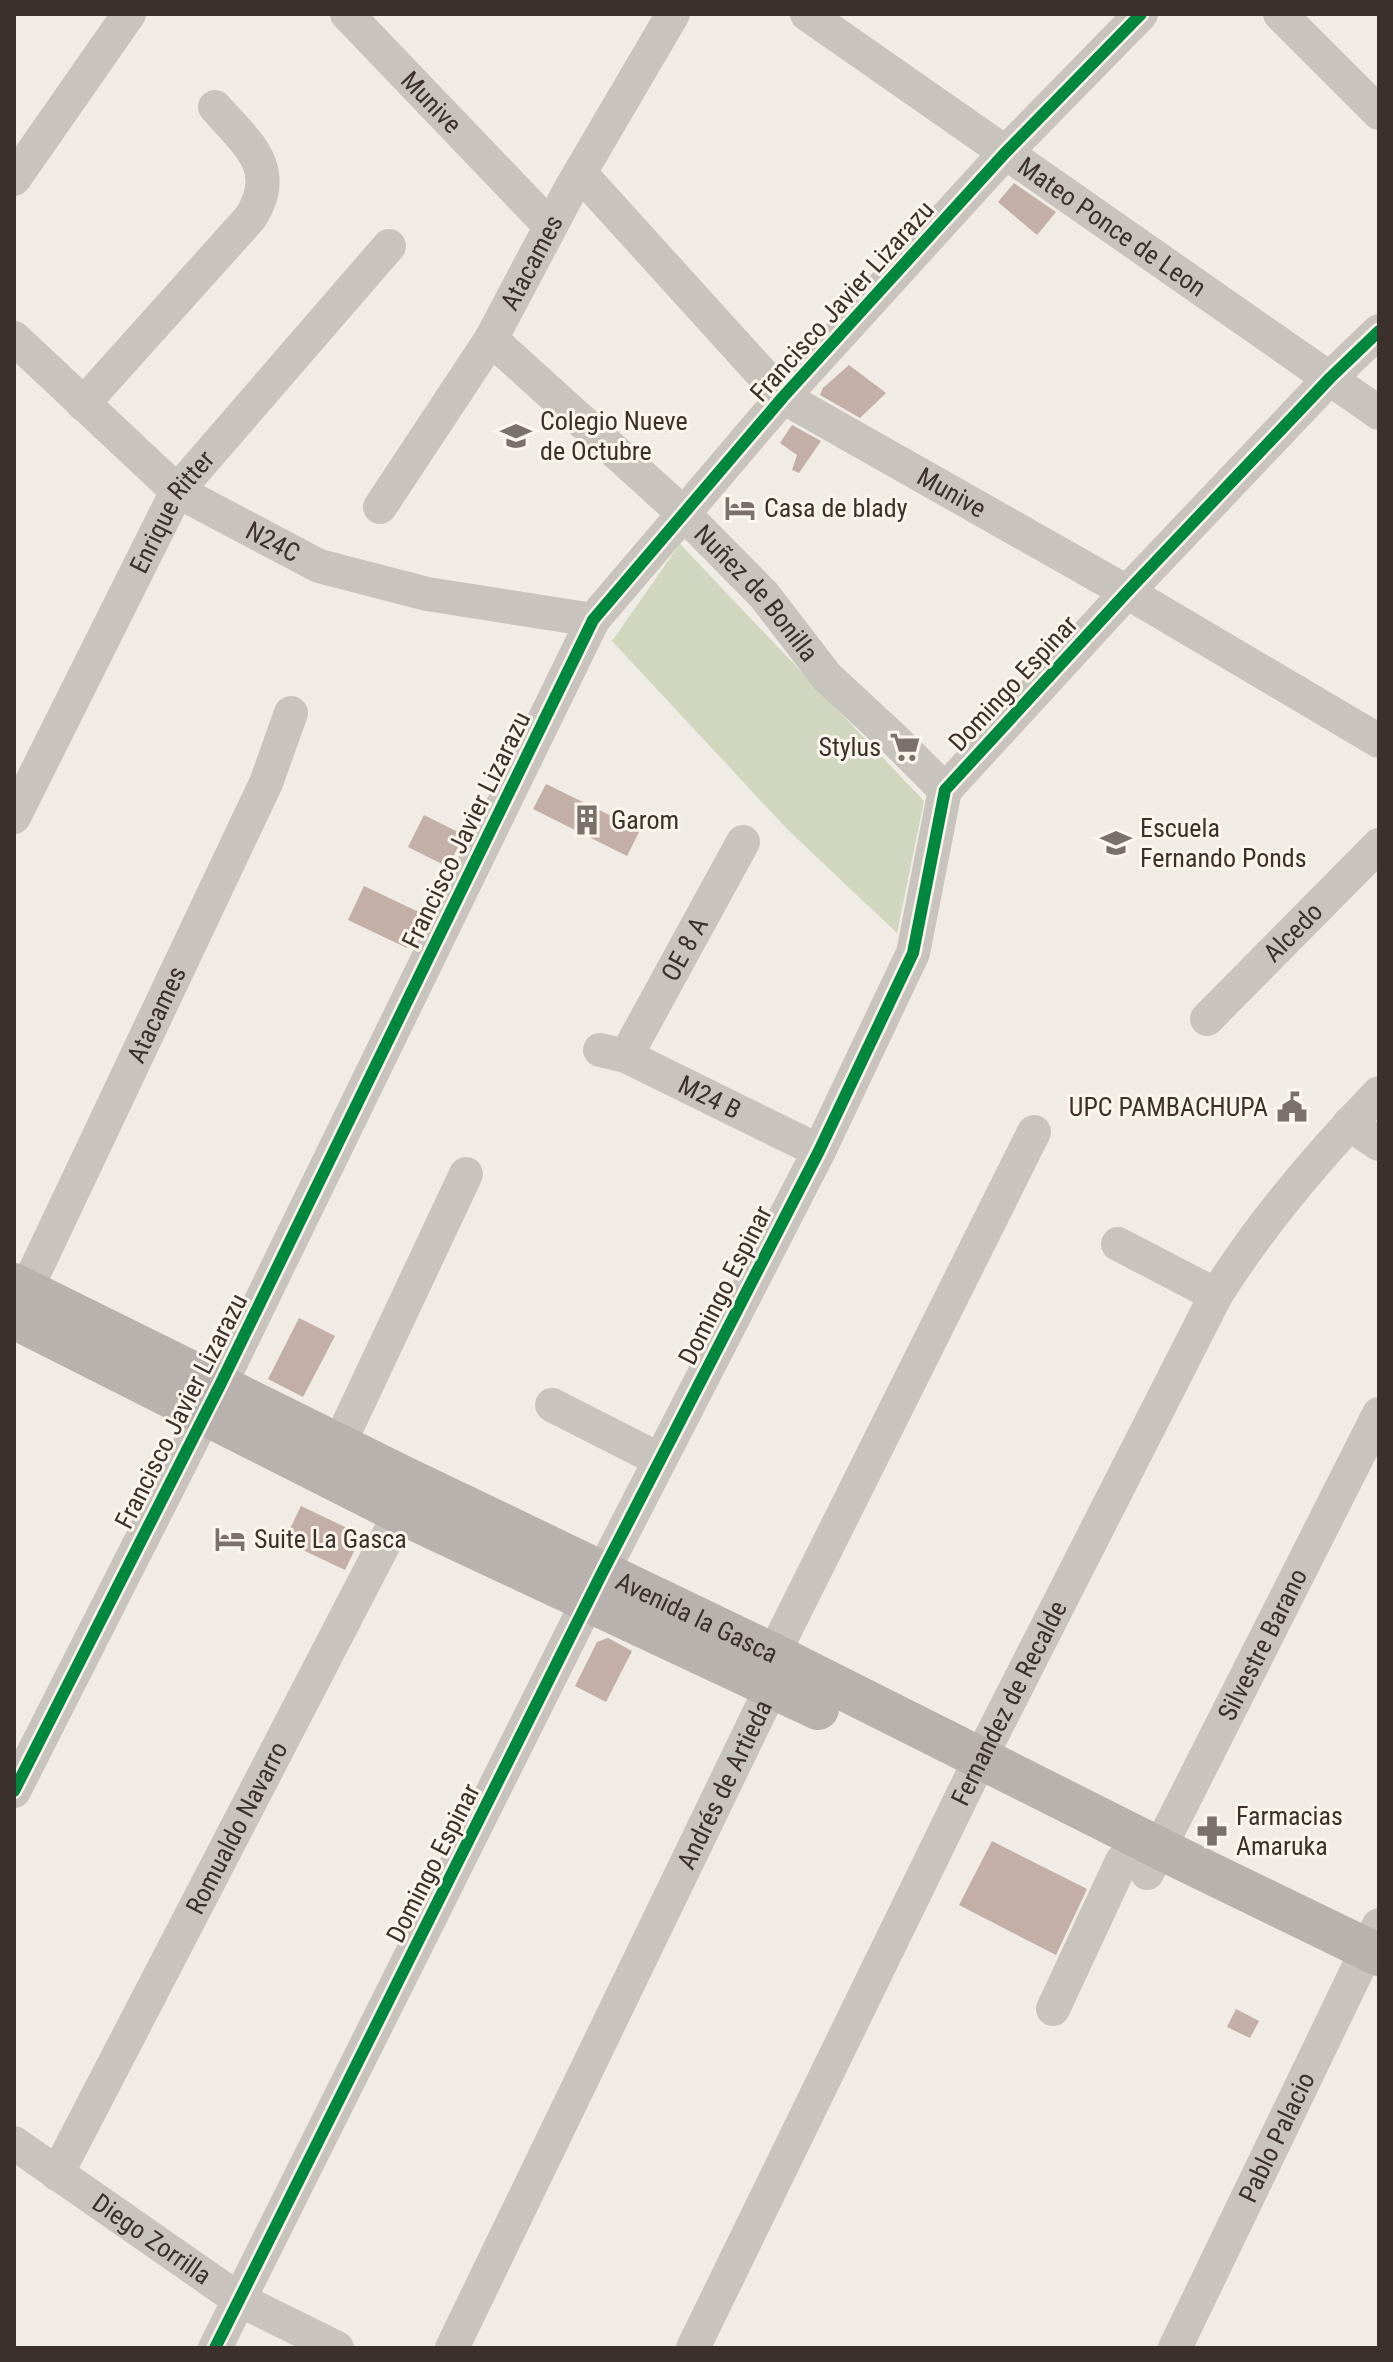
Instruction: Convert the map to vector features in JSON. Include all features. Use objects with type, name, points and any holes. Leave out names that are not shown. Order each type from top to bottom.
[{"type":"main road","name":"Avenida la Gasca","points":[[17,1302],[406,1497],[773,1671],[974,1771],[1143,1861],[1372,1957]]},
{"type":"main road","name":"Avenida la Gasca","points":[[212,1400],[339,1444],[406,1497]]},
{"type":"street","points":[[14,179],[129,14]]},
{"type":"street","name":"Munive","points":[[347,14],[550,226]]},
{"type":"street","name":"Atacames","points":[[380,507],[491,339],[550,226],[673,14]]},
{"type":"street","name":"Mateo Ponce de Leon","points":[[807,14],[1379,413]]},
{"type":"street","name":"Francisco Javier Lizarazu","points":[[14,1791],[212,1400],[593,620],[783,397],[1005,153],[1141,14]]},
{"type":"street","points":[[1280,14],[1379,113]]},
{"type":"street","points":[[83,404],[250,218],[259,203],[263,186],[256,153],[215,107]]},
{"type":"street","name":"Munive","points":[[580,173],[783,397],[1127,592],[1379,741]]},
{"type":"street","name":"Enrique Ritter","points":[[14,817],[177,491],[389,246]]},
{"type":"street","name":"Domingo Espinar","points":[[215,2348],[595,1588],[819,1151],[913,953],[945,790],[1127,592],[1330,378],[1379,331]]},
{"type":"street","name":"N24C","points":[[14,338],[177,491],[319,566],[427,594],[593,620]]},
{"type":"street","name":"Nuñez de Bonilla","points":[[491,339],[684,514],[764,595],[827,677],[945,790]]},
{"type":"street","name":"Atacames","points":[[17,1302],[266,783],[291,713]]},
{"type":"street","name":"OE 8 A","points":[[613,1053],[743,842]]},
{"type":"street","name":"Alcedo","points":[[1207,1019],[1379,845]]},
{"type":"street","name":"M24 B","points":[[613,1053],[819,1151]]},
{"type":"street","name":"Fernandez de Recalde","points":[[693,2348],[974,1771],[1216,1295],[1249,1243],[1379,1093]]},
{"type":"street","points":[[1349,1124],[1379,1144]]},
{"type":"street","name":"Andrés de Artieda","points":[[452,2348],[757,1720],[781,1639],[1034,1132]]},
{"type":"street","points":[[339,1444],[466,1174]]},
{"type":"street","points":[[1118,1244],[1216,1295]]},
{"type":"street","points":[[552,1405],[660,1460]]},
{"type":"street","name":"Silvestre Barano","points":[[1053,2009],[1143,1861],[1379,1414]]},
{"type":"street","name":"Romualdo Navarro","points":[[57,2174],[406,1497]]},
{"type":"street","name":"Pablo Palacio","points":[[1175,2348],[1372,1957]]},
{"type":"street","name":"Diego Zorrilla","points":[[14,2143],[238,2299],[337,2348]]},
{"type":"green space","points":[[680,544],[924,801],[897,933],[788,830],[612,641]]},
{"type":"building","points":[[1014,183],[1056,212],[1037,235],[998,202]]},
{"type":"building","points":[[849,365],[886,393],[860,418],[820,395],[823,388]]},
{"type":"building","points":[[792,425],[821,441],[799,473],[792,470],[797,455],[780,443]]},
{"type":"building","name":"Garom","points":[[546,784],[640,830],[627,856],[533,809]]},
{"type":"building","points":[[424,815],[464,835],[448,867],[408,847]]},
{"type":"building","points":[[364,886],[423,914],[407,948],[348,920]]},
{"type":"building","points":[[299,1318],[335,1336],[303,1397],[268,1379]]},
{"type":"building","points":[[301,1506],[362,1535],[345,1570],[284,1541]]},
{"type":"building","points":[[608,1638],[632,1651],[606,1702],[575,1686],[597,1642]]},
{"type":"building","points":[[992,1841],[1087,1889],[1056,1955],[959,1905]]},
{"type":"building","points":[[1236,2009],[1259,2021],[1250,2038],[1227,2027]]},
{"type":"cycle path","points":[[14,1791],[220,1385],[593,620],[783,397],[1005,153],[1141,14]]},
{"type":"cycle path","points":[[215,2348],[602,1573],[819,1151],[913,953],[945,790],[1127,592],[1330,378],[1379,331]]},
{"type":"place","name":"Colegio Nueve de Octubre","points":[[516,436]]},
{"type":"place","name":"Casa de blady","points":[[740,508]]},
{"type":"place","name":"Stylus","points":[[905,747]]},
{"type":"place","name":"Garom","points":[[587,820]]},
{"type":"place","name":"Escuela Fernando Ponds","points":[[1116,843]]},
{"type":"place","name":"UPC PAMBACHUPA","points":[[1292,1107]]},
{"type":"place","name":"Suite La Gasca","points":[[230,1539]]},
{"type":"place","name":"Farmacias Amaruka","points":[[1212,1831]]}]
